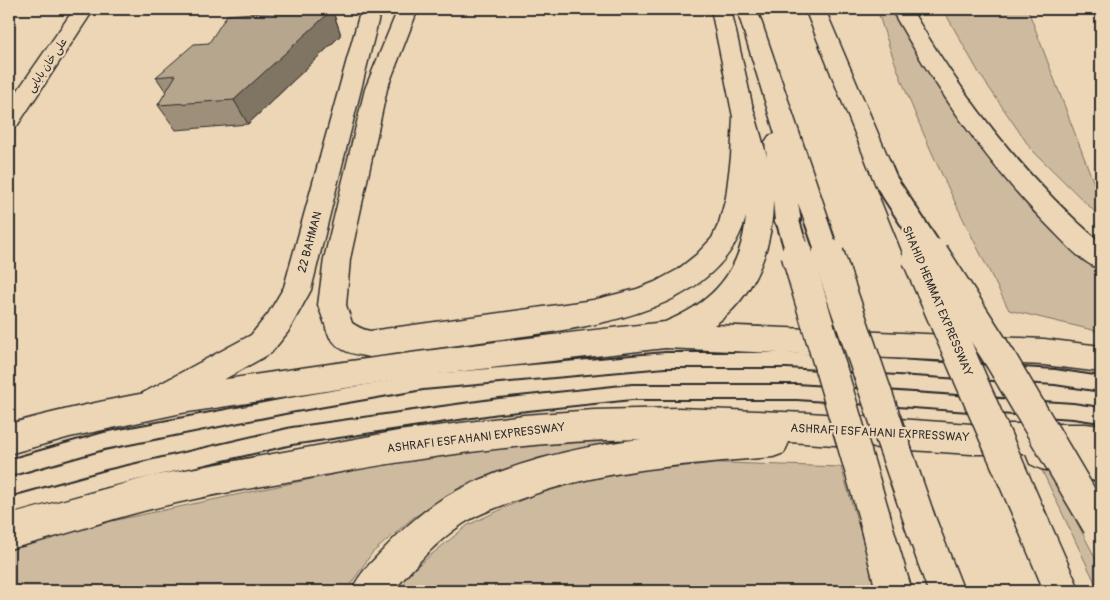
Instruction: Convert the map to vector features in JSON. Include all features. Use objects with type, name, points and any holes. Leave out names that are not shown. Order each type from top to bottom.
[{"type":"main road","name":"علی خان بابایی","points":[[9,120],[84,9]]},
{"type":"main road","name":"22 BAHMAN","points":[[150,405],[261,344],[278,323],[297,290],[371,9]]},
{"type":"main road","points":[[408,9],[376,89],[337,259],[332,306],[340,330],[351,341],[360,344],[380,343],[599,312],[664,290],[681,280],[707,261],[727,233],[734,215],[741,177],[744,117]]},
{"type":"main road","points":[[665,335],[690,325],[719,305],[736,287],[750,260],[757,235],[760,208],[759,176],[744,117],[721,9]]},
{"type":"main road","points":[[747,9],[816,220],[946,591]]},
{"type":"main road","name":"SHAHID HEMMAT EXPRESSWAY","points":[[815,9],[918,258],[1062,591]]},
{"type":"main road","points":[[837,9],[842,77]]},
{"type":"main road","points":[[901,9],[944,82],[979,130],[1010,167],[1062,223],[1101,258]]},
{"type":"main road","points":[[768,78],[788,222],[876,522],[894,591]]},
{"type":"main road","points":[[887,183],[1001,360],[1100,529]]},
{"type":"main road","points":[[9,439],[70,422],[150,405],[423,363],[665,335],[1044,352],[1101,359]]},
{"type":"main road","name":"ASHRAFI ESFAHANI EXPRESSWAY","points":[[9,532],[152,492],[214,479],[398,446],[524,430],[594,425],[678,423],[971,439],[1086,439],[1101,442]]},
{"type":"main road","points":[[370,591],[407,548],[452,512],[486,495],[534,476],[606,458],[675,449],[887,433]]},
{"type":"main road","points":[[971,439],[1101,466]]},
{"type":"lane","points":[[9,468],[104,441],[290,405],[404,386],[522,372],[665,360],[787,360],[1055,378],[1101,384]]},
{"type":"lane","points":[[9,506],[106,479],[292,436],[498,406],[632,392],[797,392],[1073,411],[1101,415]]},
{"type":"shaded area","points":[[877,9],[891,9],[918,54],[1078,247],[1101,267],[1101,332],[1009,310],[936,162],[904,87]]},
{"type":"shaded area","points":[[943,9],[1028,10],[1101,202],[1101,218],[1031,149],[979,73]]},
{"type":"shaded area","points":[[955,286],[1101,569],[1101,591],[1099,591]]},
{"type":"shaded area","points":[[696,433],[603,444],[538,458],[456,494],[414,517],[372,553],[346,591],[9,591],[9,550],[93,525],[359,469],[540,443]]},
{"type":"shaded area","points":[[696,462],[841,467],[878,591],[392,591],[400,580],[468,525],[541,491],[610,474]]},
{"type":"building","points":[[331,9],[331,11],[234,100],[158,105],[176,75],[156,77],[194,44],[209,43],[227,15]]}]
